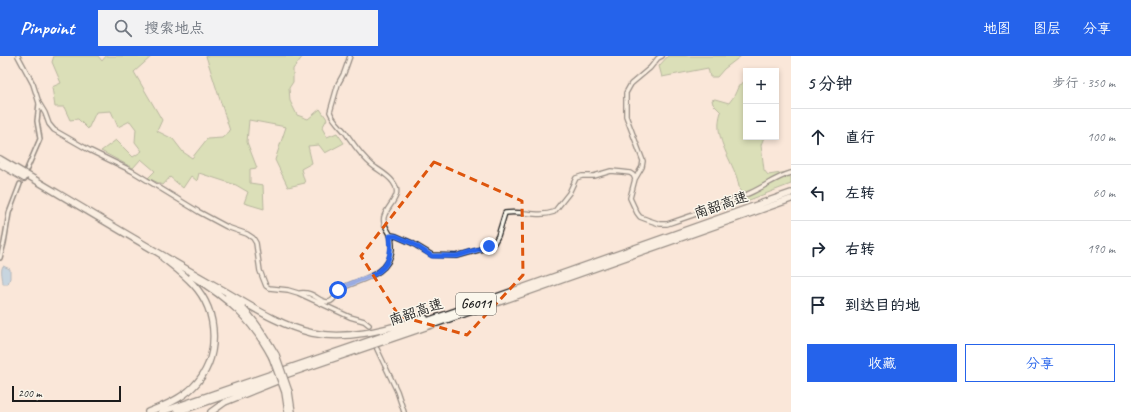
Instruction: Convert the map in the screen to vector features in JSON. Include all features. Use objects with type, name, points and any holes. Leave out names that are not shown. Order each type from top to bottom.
[{"type":"highway","points":[[0,159],[266,314],[299,329],[312,333],[336,335],[373,332],[491,299]]},
{"type":"highway","points":[[0,164],[161,257],[207,286],[235,306],[255,329],[274,356]]},
{"type":"highway","name":"南韶高速","points":[[161,412],[491,299],[791,193]]},
{"type":"highway","name":"南韶高速","points":[[177,412],[493,304],[791,199]]},
{"type":"highway","points":[[148,412],[183,396],[193,386],[203,374],[210,361],[213,337],[213,324],[202,296],[186,276],[161,257]]},
{"type":"highway","points":[[210,282],[230,297],[251,318],[264,336],[274,356],[287,392],[292,412]]},
{"type":"highway","points":[[211,412],[225,402],[242,394],[326,364],[357,350]]},
{"type":"highway","points":[[287,392],[288,412]]},
{"type":"street","points":[[18,56],[33,84],[39,103],[46,113],[49,124],[54,130],[89,150],[132,171],[199,212],[227,227],[247,234],[253,238],[256,243],[260,271],[266,286],[269,288],[288,290],[298,293],[350,317],[364,321],[369,325]]},
{"type":"street","points":[[298,293],[311,293],[326,302],[332,301],[338,290],[369,278],[384,267],[390,258],[392,249],[390,236],[384,226],[384,222],[385,215],[396,198],[396,187],[393,181],[376,169],[362,156],[330,112],[338,84],[350,56]]},
{"type":"street","points":[[662,56],[631,84],[626,93],[626,116],[643,161],[635,179],[630,198],[640,217],[663,225],[745,195],[781,176],[791,173]]},
{"type":"street","points":[[27,169],[40,139],[37,121],[39,103]]},
{"type":"street","points":[[390,236],[396,236],[412,243],[432,256],[452,256],[462,254],[482,249],[494,243],[498,236],[505,213],[549,214],[554,212],[565,198],[576,178],[582,176],[594,176],[611,171],[630,173],[635,179]]},
{"type":"street","points":[[0,258],[9,213],[20,184]]},
{"type":"street","points":[[377,349],[397,392],[404,412]]},
{"type":"highlighted area","points":[[434,162],[522,201],[523,275],[467,335],[399,316],[361,256]]},
{"type":"green space","points":[[54,56],[98,56],[102,61],[106,56],[152,56],[134,72],[162,120],[157,131],[173,139],[183,152],[192,158],[207,139],[222,138],[230,131],[206,56],[303,56],[293,69],[293,82],[289,88],[290,101],[297,115],[308,119],[320,109],[327,119],[322,128],[327,137],[337,133],[344,143],[325,153],[319,145],[308,146],[312,163],[301,169],[305,183],[288,187],[275,160],[286,127],[249,120],[247,142],[257,168],[250,169],[250,183],[263,185],[264,209],[244,203],[248,192],[236,185],[199,173],[197,181],[191,176],[183,188],[170,177],[163,185],[148,178],[155,171],[141,159],[133,168],[101,151],[116,140],[133,157],[142,151],[135,142],[136,129],[130,121],[118,127],[111,111],[96,112],[88,129],[78,119],[70,120],[64,107],[55,107],[52,87],[61,83],[52,62]]},
{"type":"green space","points":[[668,56],[741,56],[724,69],[717,77],[710,77],[708,68],[662,77],[659,66]]},
{"type":"green space","points":[[743,83],[743,140],[763,140],[761,145],[764,170],[768,175],[788,172],[791,179],[791,184],[744,202],[737,178],[720,137],[719,121],[721,112],[713,104],[712,100],[715,99],[729,103],[740,85]]},
{"type":"water","points":[[3,266],[10,269],[8,284],[3,284]]},
{"type":"tunnel","points":[[20,184],[27,169]]},
{"type":"tunnel","points":[[369,325],[374,341]]},
{"type":"route","points":[[338,290],[369,278],[384,267],[390,258],[392,249],[390,236],[396,236],[412,243],[432,256],[457,256],[489,246]]}]
